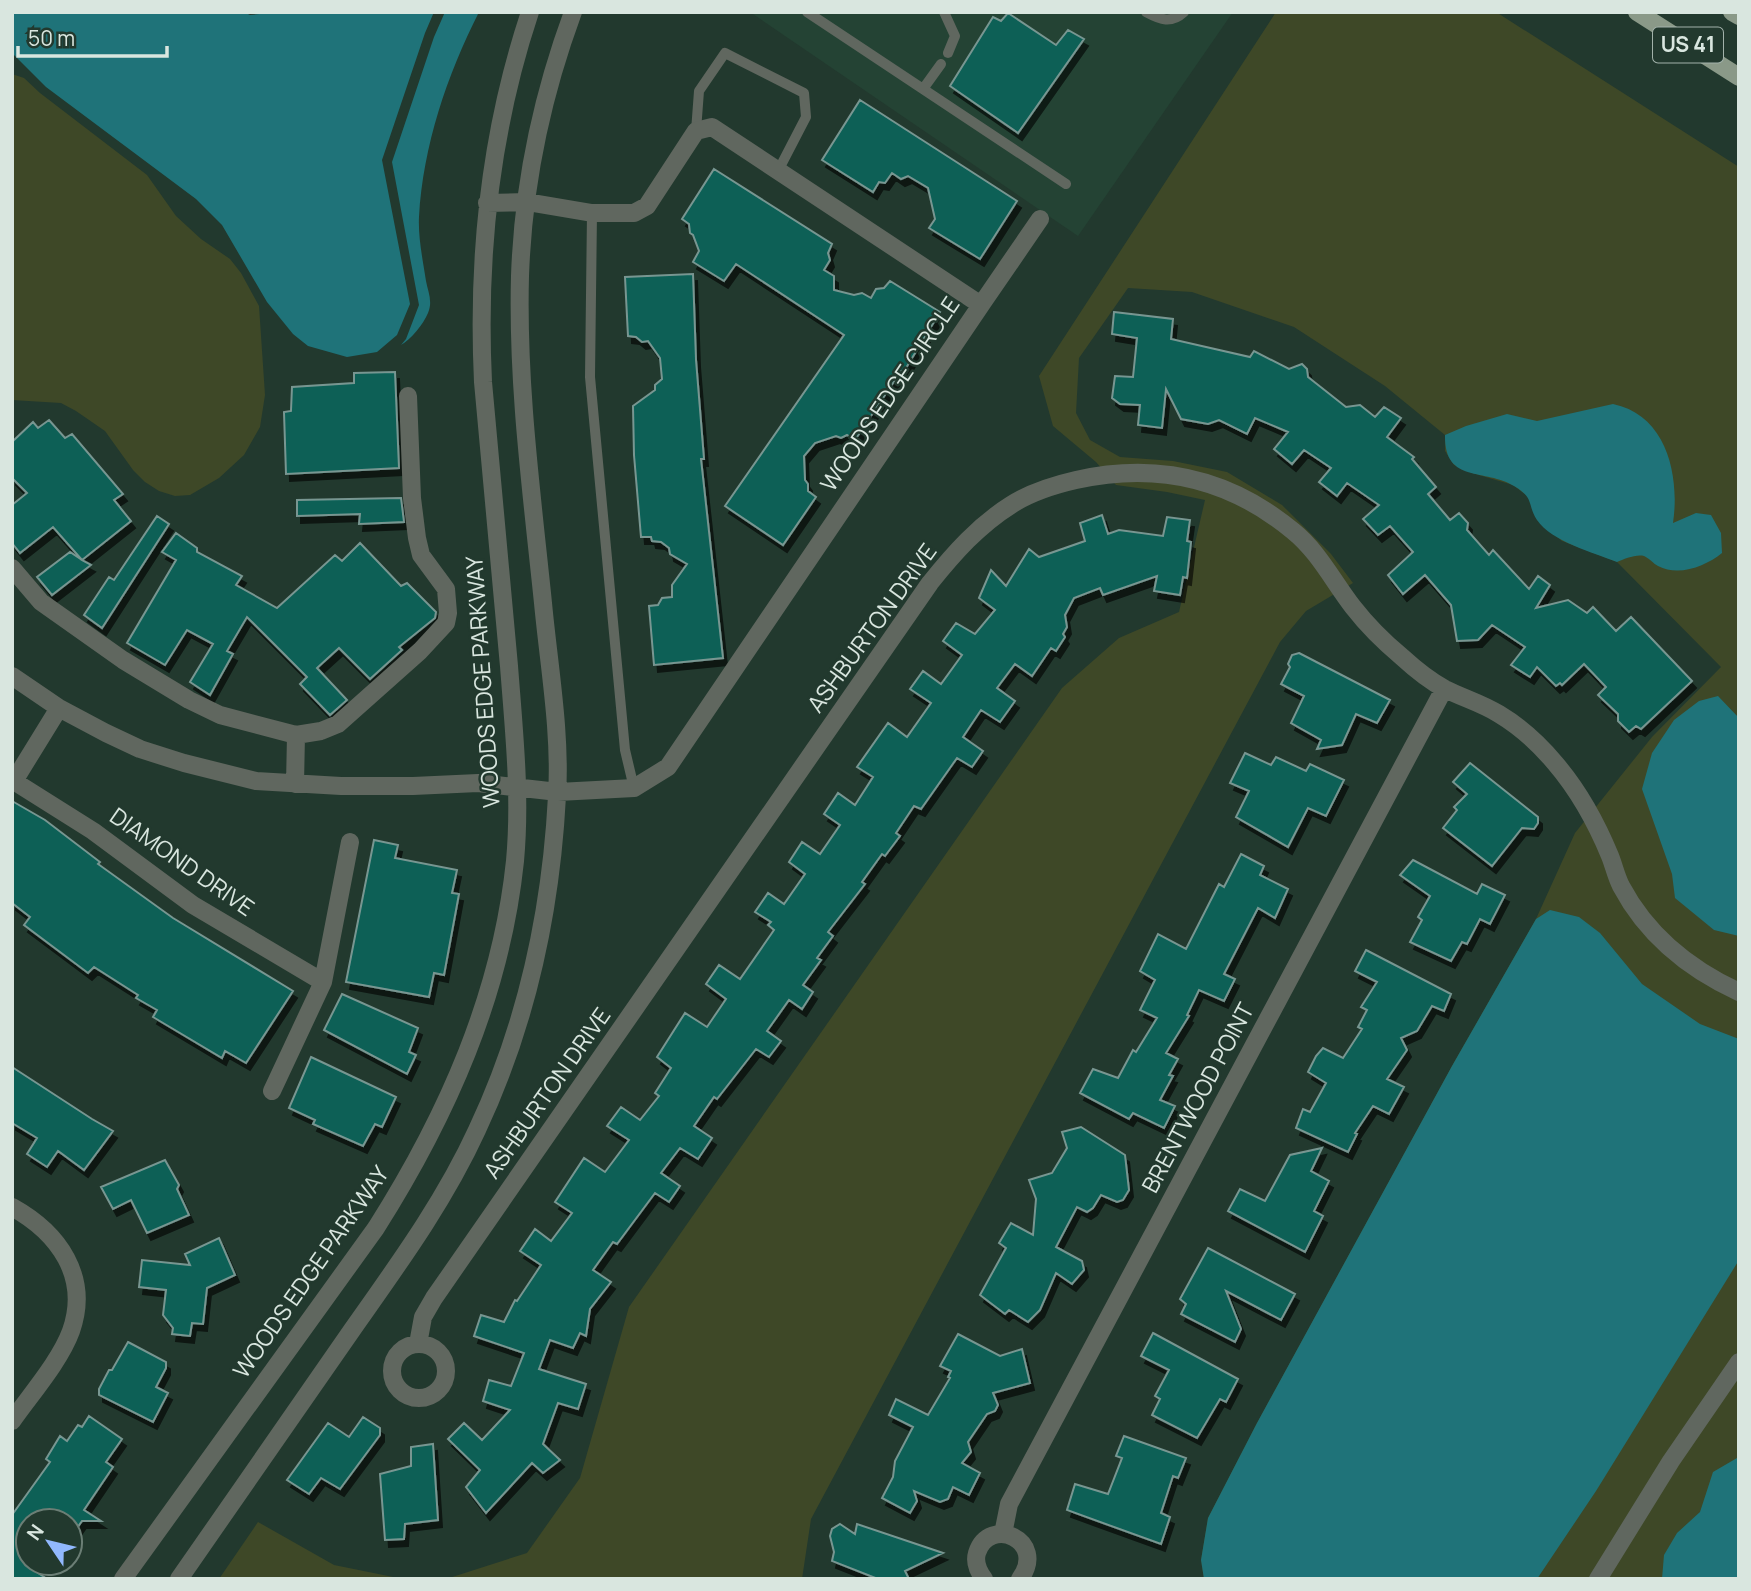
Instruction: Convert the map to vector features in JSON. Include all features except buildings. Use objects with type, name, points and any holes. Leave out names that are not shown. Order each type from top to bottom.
[{"type":"main road","name":"US 41","points":[[1637,12],[1739,77]]},
{"type":"main road","name":"US 41","points":[[1732,12],[1739,16]]},
{"type":"street","name":"WOODS EDGE PARKWAY","points":[[123,1579],[376,1228],[403,1185],[439,1121],[479,1023],[495,967],[508,910],[519,789],[483,382],[481,289],[487,203],[505,102],[530,12]]},
{"type":"street","points":[[178,1579],[412,1243],[449,1185],[477,1131],[507,1057],[537,954],[546,904],[558,792],[555,724],[520,343],[520,272],[535,150],[548,89],[573,12]]},
{"type":"street","name":"WOODS EDGE CIRCLE","points":[[12,676],[59,708],[106,733],[173,759],[256,781],[413,786],[478,783],[558,792],[634,788],[668,766],[981,304],[712,127],[696,131]]},
{"type":"street","points":[[487,203],[527,202],[592,213],[634,213],[647,206],[696,131]]},
{"type":"street","points":[[981,304],[1040,219]]},
{"type":"street","points":[[12,568],[41,602],[123,660],[189,700],[220,715],[296,735],[321,732],[338,724],[420,651],[446,623],[446,589],[421,555],[417,538],[412,498],[408,396]]},
{"type":"street","name":"ASHBURTON DRIVE","points":[[418,1344],[424,1317],[434,1298],[930,583],[969,538],[1012,504],[1030,494],[1064,483],[1127,472],[1175,475],[1229,491],[1267,511],[1295,532],[1317,556],[1376,634],[1403,658],[1444,689],[1476,701],[1501,715],[1524,732],[1554,762],[1589,811],[1632,906],[1654,934],[1682,959],[1739,992]]},
{"type":"street","name":"BRENTWOOD POINT","points":[[1003,1534],[1009,1504],[1444,689]]},
{"type":"street","name":"DIAMOND DRIVE","points":[[59,708],[13,781],[93,831],[193,905],[323,982]]},
{"type":"street","points":[[295,784],[296,735]]},
{"type":"street","points":[[272,1091],[323,982],[350,842]]},
{"type":"street","points":[[12,1207],[39,1225],[67,1258],[76,1283],[76,1310],[70,1332],[59,1352],[12,1421]]},
{"type":"street","points":[[1598,1579],[1671,1461],[1732,1388],[1739,1362]]},
{"type":"street","points":[[984,1579],[977,1569],[978,1549],[993,1535],[1003,1534],[1013,1536],[1027,1551],[1026,1571],[1020,1579]]},
{"type":"lane","points":[[807,12],[1066,184]]},
{"type":"lane","points":[[944,12],[955,36],[948,53]]},
{"type":"lane","points":[[1146,12],[1162,20],[1176,19],[1184,12]]},
{"type":"lane","points":[[696,131],[699,91],[725,53],[804,93],[806,117],[778,170]]},
{"type":"lane","points":[[923,89],[941,64]]},
{"type":"lane","points":[[592,213],[590,377],[625,750],[634,788]]},
{"type":"shaded area","points":[[750,12],[1233,12],[1078,236]]},
{"type":"shaded area","points":[[1276,12],[1496,12],[1739,167],[1739,1579],[1204,1579],[1201,1560],[1208,1518],[1452,1066],[1536,919],[1575,833],[1652,737],[1721,667],[1617,562],[1562,541],[1537,520],[1530,498],[1513,485],[1454,465],[1445,451],[1445,435],[1385,386],[1294,327],[1192,292],[1128,288],[1079,358],[1076,413],[1090,440],[1120,457],[1173,461],[1227,472],[1282,505],[1331,554],[1353,583],[1306,611],[1280,642],[811,1519],[802,1579],[446,1579],[527,1553],[580,1478],[629,1307],[1062,688],[1119,638],[1179,612],[1205,500],[1116,485],[1096,462],[1053,426],[1039,376]]},
{"type":"shaded area","points":[[12,74],[24,78],[147,175],[176,216],[201,239],[230,259],[259,306],[265,395],[260,427],[244,455],[219,478],[190,495],[175,496],[159,491],[145,482],[105,431],[76,411],[61,403],[12,400]]},
{"type":"shaded area","points":[[258,1522],[334,1565],[403,1579],[219,1579]]},
{"type":"water","points":[[12,12],[244,12],[250,15],[281,12],[434,12],[382,160],[410,304],[397,335],[377,352],[347,357],[308,346],[293,334],[267,302],[222,225],[196,199],[46,87],[12,53]]},
{"type":"water","points":[[445,12],[479,12],[438,111],[421,190],[420,241],[430,297],[429,309],[420,327],[401,345],[419,305],[392,162]]},
{"type":"water","points":[[1613,404],[1631,410],[1658,434],[1671,468],[1675,505],[1673,523],[1696,513],[1711,515],[1721,533],[1722,553],[1716,558],[1700,566],[1675,570],[1658,566],[1644,556],[1634,556],[1617,562],[1585,550],[1562,540],[1544,527],[1537,520],[1528,498],[1521,490],[1503,481],[1459,468],[1451,461],[1446,451],[1445,435],[1507,414],[1537,421]]},
{"type":"water","points":[[1718,696],[1739,718],[1739,936],[1714,930],[1675,898],[1672,874],[1642,789],[1652,753],[1674,720],[1699,701]]},
{"type":"water","points":[[1550,910],[1579,917],[1600,933],[1642,984],[1700,1024],[1739,1039],[1739,1260],[1596,1491],[1537,1579],[1204,1579],[1201,1560],[1208,1518],[1257,1423],[1452,1066],[1536,919]]},
{"type":"water","points":[[1737,1458],[1739,1579],[1662,1579],[1664,1555],[1677,1533],[1700,1512],[1713,1472]]}]
